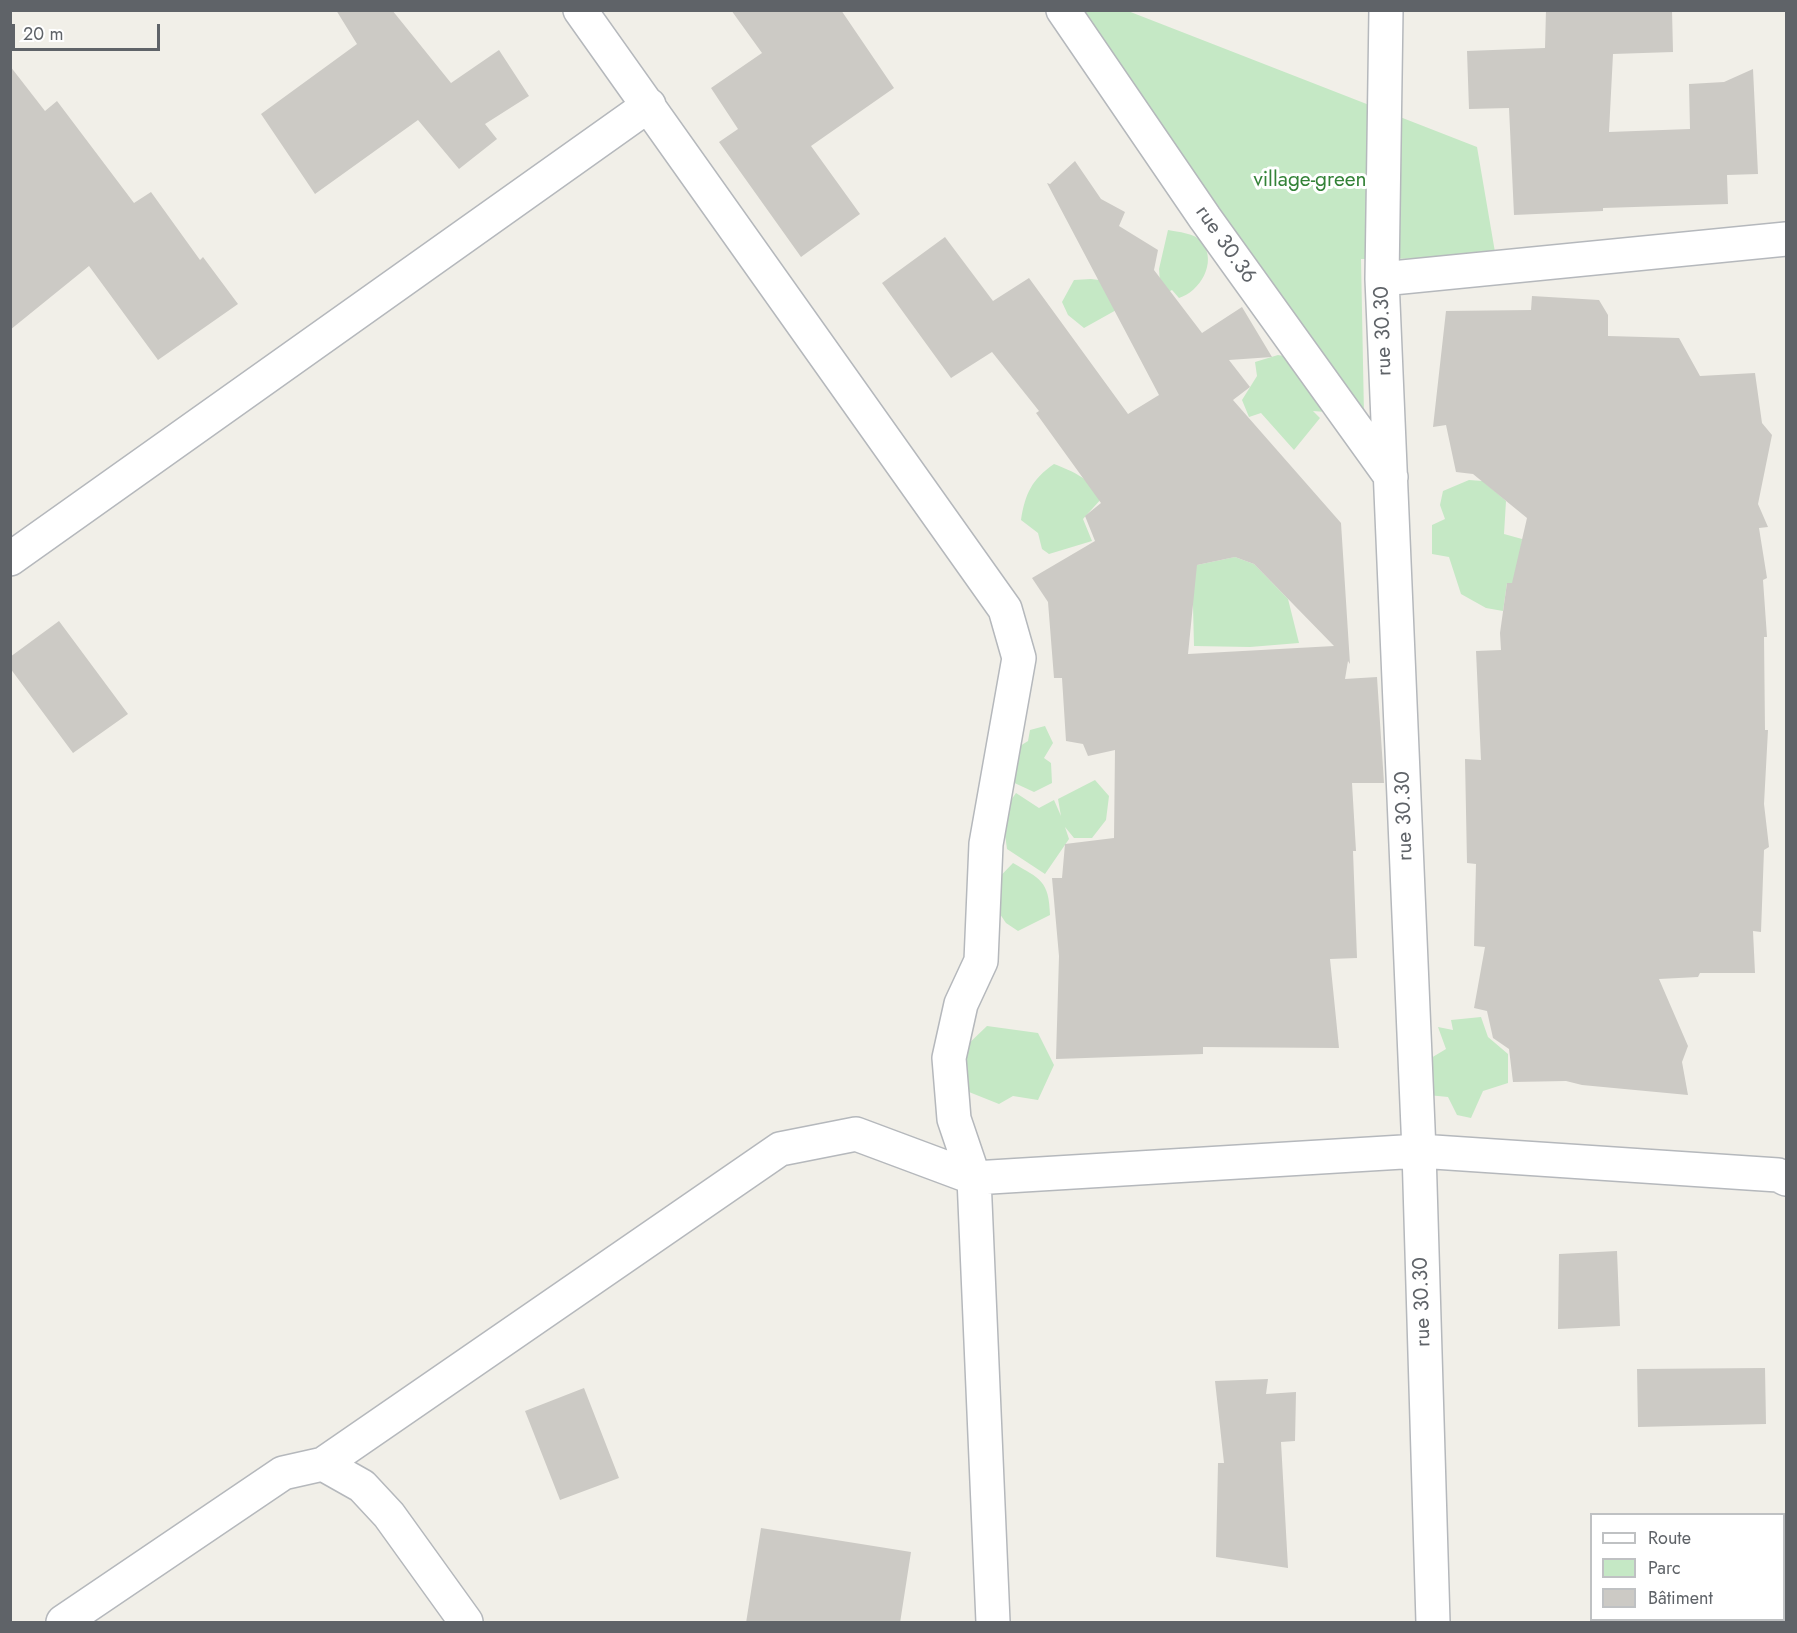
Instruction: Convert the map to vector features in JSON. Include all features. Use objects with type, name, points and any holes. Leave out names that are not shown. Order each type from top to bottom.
[{"type":"street","points":[[580,10],[650,105],[1005,609],[1019,658],[986,844],[981,961],[961,1004],[949,1058],[954,1119],[974,1178],[993,1623]]},
{"type":"street","name":"rue 30.36","points":[[1063,10],[1205,218],[1391,477]]},
{"type":"street","name":"rue 30.30","points":[[1386,10],[1382,279],[1419,1150],[1433,1623]]},
{"type":"street","points":[[10,560],[650,105]]},
{"type":"street","points":[[1382,279],[1786,239]]},
{"type":"street","points":[[63,1623],[284,1473],[322,1464],[780,1149],[856,1134],[974,1178],[1419,1150],[1778,1175],[1786,1179]]},
{"type":"street","points":[[322,1464],[362,1486],[389,1515],[466,1623]]},
{"type":"green space","name":"village-green","points":[[1082,11],[1128,11],[1477,147],[1496,258],[1361,259],[1364,415],[1080,22]]},
{"type":"green space","points":[[1168,230],[1186,233],[1199,239],[1206,250],[1208,259],[1204,276],[1199,283],[1193,290],[1179,298],[1172,290],[1161,296],[1159,269]]},
{"type":"green space","points":[[1074,280],[1107,281],[1118,309],[1084,328],[1068,315],[1062,302]]},
{"type":"green space","points":[[1278,355],[1307,360],[1326,412],[1313,411],[1320,418],[1294,450],[1261,413],[1249,417],[1242,400],[1257,376],[1255,362]]},
{"type":"green space","points":[[1054,464],[1088,481],[1102,498],[1083,519],[1092,541],[1049,554],[1042,549],[1038,533],[1021,520],[1025,502],[1035,481]]},
{"type":"green space","points":[[1469,480],[1483,481],[1506,501],[1504,534],[1522,539],[1519,584],[1507,583],[1503,611],[1486,608],[1461,594],[1449,557],[1432,554],[1432,525],[1445,519],[1440,505],[1443,491]]},
{"type":"green space","points":[[1235,557],[1254,564],[1288,599],[1299,643],[1250,647],[1194,646],[1192,566]]},
{"type":"green space","points":[[1045,726],[1053,743],[1044,758],[1051,763],[1052,783],[1034,792],[1008,780],[1012,751],[1028,741],[1030,730]]},
{"type":"green space","points":[[1095,780],[1109,796],[1106,820],[1092,838],[1074,838],[1065,827],[1069,839],[1045,874],[1007,849],[1002,813],[1016,793],[1039,808],[1054,800],[1061,816],[1058,799]]},
{"type":"green space","points":[[1013,863],[1036,877],[1045,887],[1050,915],[1018,931],[1006,923],[985,892]]},
{"type":"green space","points":[[1481,1017],[1488,1037],[1508,1054],[1508,1083],[1483,1091],[1471,1118],[1457,1115],[1448,1097],[1428,1095],[1431,1058],[1446,1049],[1438,1027],[1453,1030],[1451,1020]]},
{"type":"green space","points":[[987,1026],[1038,1033],[1054,1065],[1038,1100],[1013,1096],[999,1104],[964,1090],[963,1049]]},
{"type":"building","points":[[336,10],[392,10],[451,83],[499,50],[529,96],[485,124],[497,139],[459,169],[418,120],[315,194],[261,114],[357,44]]},
{"type":"building","points":[[731,10],[841,10],[894,88],[811,146],[860,214],[801,257],[719,142],[738,129],[711,88],[762,53]]},
{"type":"building","points":[[1546,10],[1672,10],[1673,52],[1613,54],[1609,132],[1690,129],[1689,84],[1724,82],[1753,69],[1758,174],[1727,175],[1728,204],[1603,208],[1603,211],[1514,215],[1509,108],[1469,109],[1467,51],[1545,48]]},
{"type":"building","points":[[10,66],[45,111],[57,101],[134,203],[151,192],[200,260],[203,257],[238,304],[158,360],[89,266],[10,330]]},
{"type":"building","points":[[1075,161],[1101,199],[1125,212],[1119,226],[1158,250],[1154,270],[1202,333],[1242,307],[1272,357],[1229,360],[1250,387],[1233,400],[1341,523],[1350,664],[1348,661],[1345,679],[1377,677],[1384,783],[1352,783],[1356,851],[1353,851],[1357,958],[1330,959],[1339,1048],[1203,1047],[1203,1054],[1056,1059],[1059,956],[1052,878],[1062,878],[1065,844],[1114,838],[1115,750],[1088,756],[1083,744],[1066,741],[1062,678],[1054,678],[1048,602],[1032,578],[1095,541],[1085,516],[1101,503],[1036,413],[1039,411],[992,352],[951,378],[882,283],[945,237],[993,301],[1029,278],[1128,414],[1159,395],[1047,183],[1050,184]],"holes":[[[1235,557],[1254,564],[1334,646],[1188,654],[1197,565]]]},
{"type":"building","points":[[1532,296],[1599,300],[1608,315],[1608,336],[1679,338],[1700,376],[1755,373],[1762,423],[1772,435],[1758,504],[1768,527],[1759,528],[1767,578],[1763,580],[1767,637],[1764,637],[1765,730],[1768,730],[1764,804],[1769,847],[1764,850],[1761,932],[1753,931],[1755,973],[1700,973],[1698,977],[1659,979],[1688,1046],[1682,1062],[1688,1095],[1582,1085],[1566,1081],[1513,1082],[1509,1049],[1493,1038],[1487,1011],[1474,1008],[1485,947],[1474,946],[1476,864],[1467,863],[1465,759],[1481,760],[1476,651],[1501,650],[1500,633],[1507,583],[1512,583],[1527,518],[1473,474],[1456,472],[1446,425],[1433,427],[1446,311],[1531,310]]},
{"type":"building","points":[[59,621],[128,714],[73,753],[10,668],[10,657]]},
{"type":"building","points":[[1617,1251],[1620,1326],[1558,1329],[1559,1254]]},
{"type":"building","points":[[1765,1368],[1766,1424],[1638,1427],[1637,1369]]},
{"type":"building","points":[[1268,1379],[1266,1394],[1296,1392],[1295,1441],[1281,1442],[1288,1568],[1216,1557],[1218,1463],[1224,1463],[1215,1381]]},
{"type":"building","points":[[584,1388],[619,1478],[560,1500],[525,1411]]},
{"type":"building","points":[[761,1528],[911,1552],[900,1623],[746,1623]]}]
